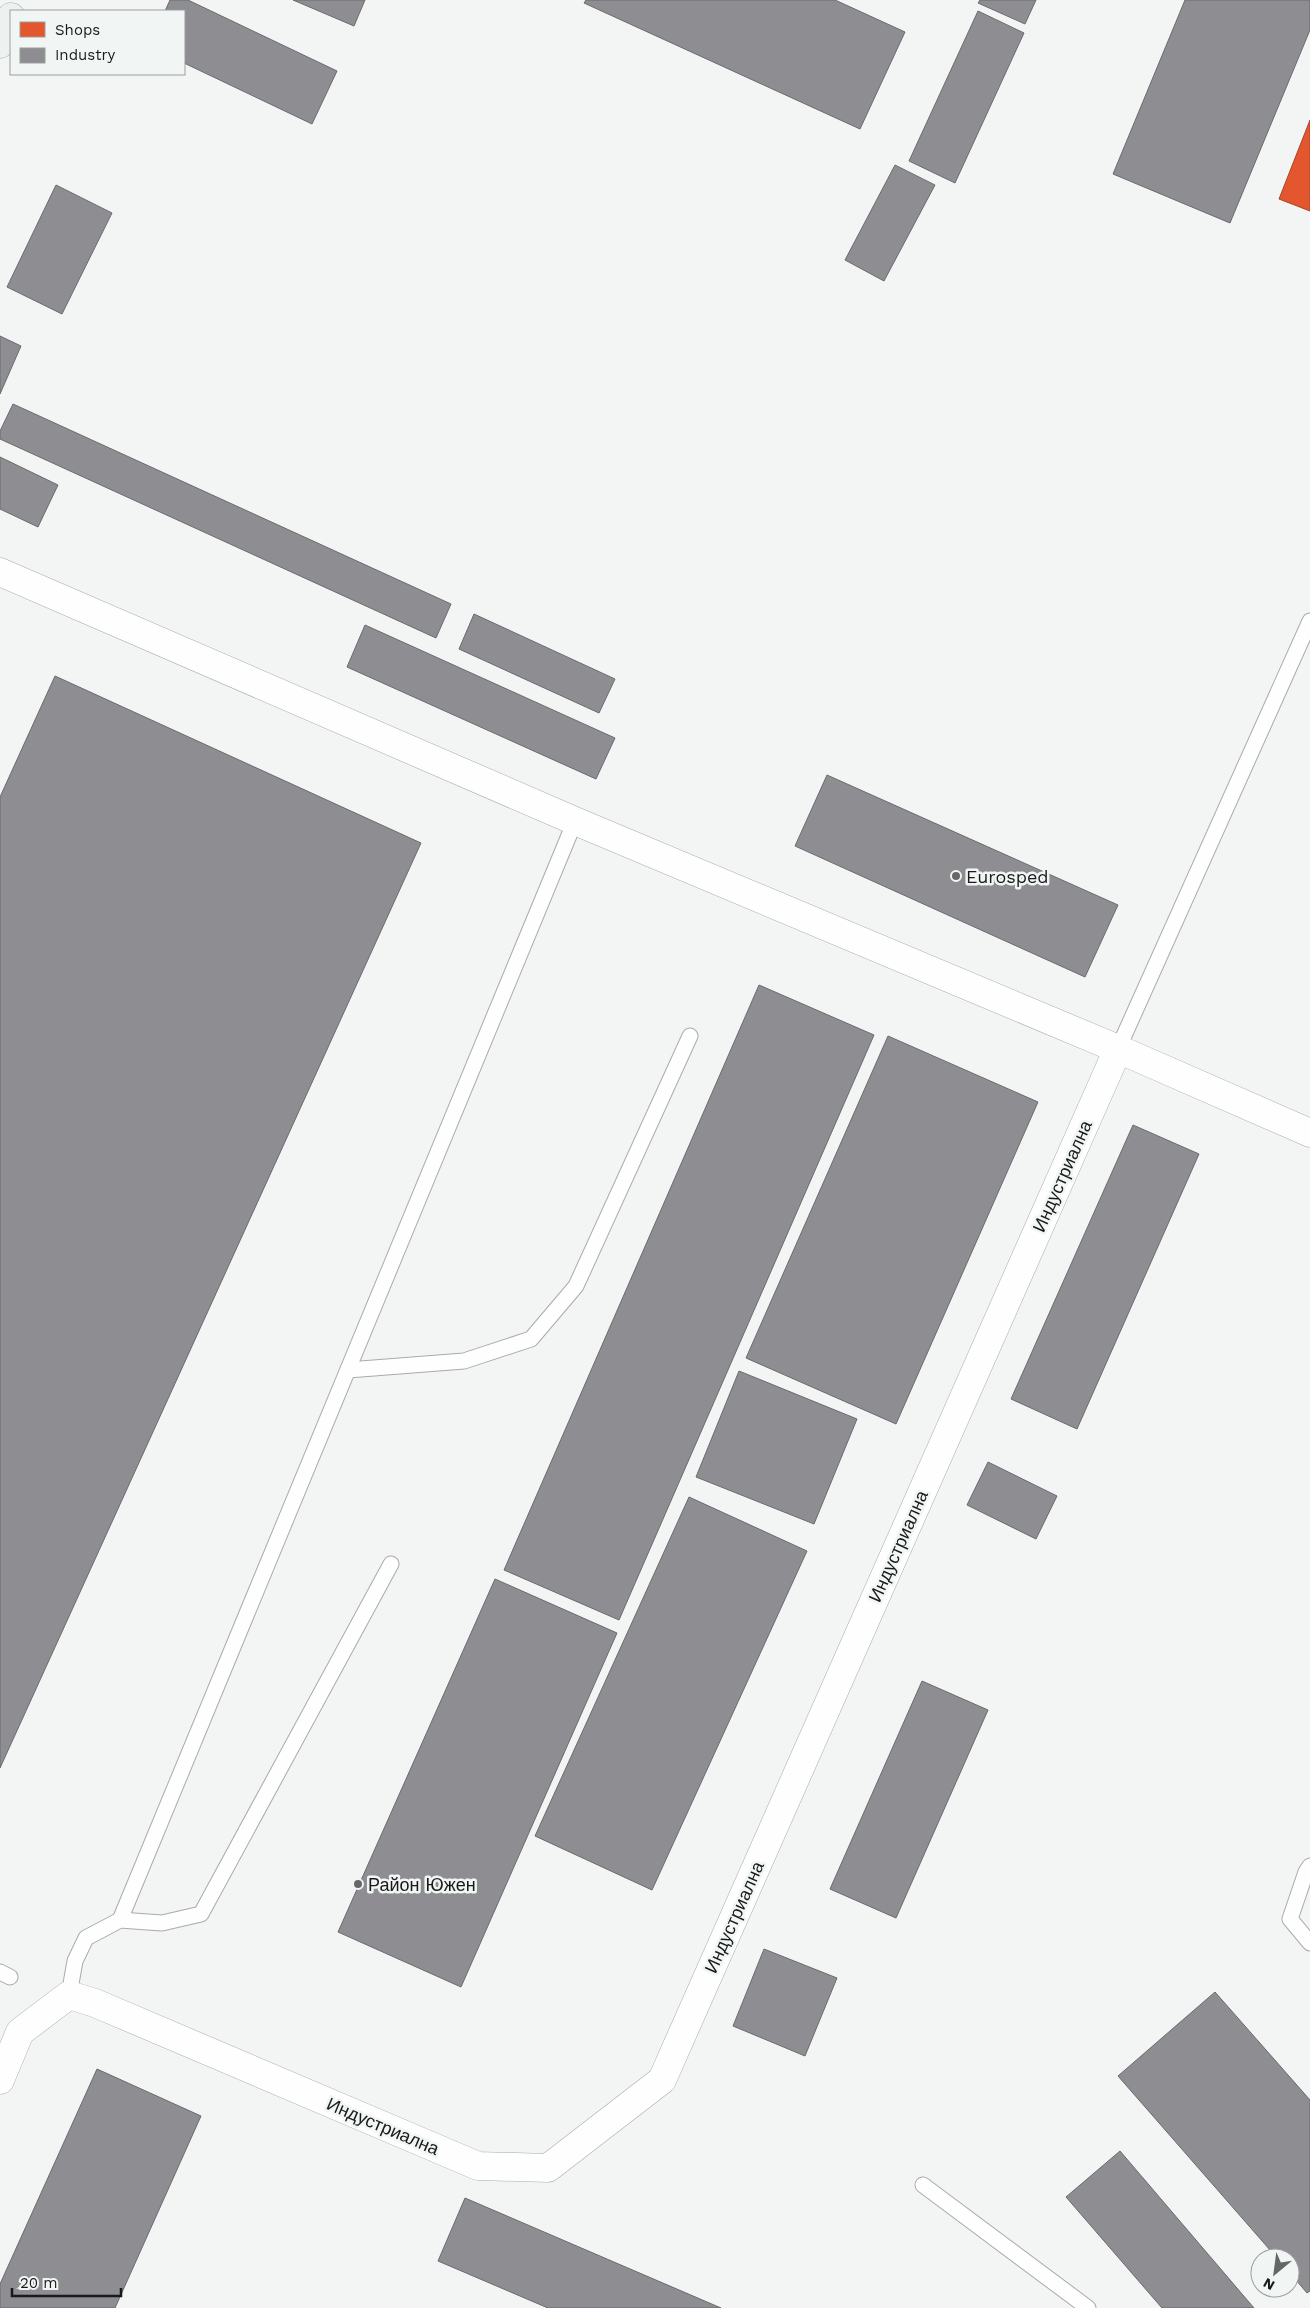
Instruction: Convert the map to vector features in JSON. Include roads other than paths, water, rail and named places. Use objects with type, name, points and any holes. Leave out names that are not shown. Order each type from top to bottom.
[{"type":"main road","points":[[0,44],[10,19]]},
{"type":"street","points":[[0,572],[575,821],[1118,1049],[1310,1133]]},
{"type":"street","name":"Индустриална","points":[[69,1995],[95,2004],[478,2166],[548,2168],[662,2080],[1118,1049]]},
{"type":"street","points":[[0,2080],[20,2032],[69,1995]]},
{"type":"lane","points":[[1118,1049],[1310,621]]},
{"type":"lane","points":[[120,1920],[575,821]]},
{"type":"lane","points":[[348,1370],[464,1361],[531,1339],[576,1286],[690,1036]]},
{"type":"lane","points":[[69,1995],[75,1961],[86,1938],[120,1920],[162,1923],[202,1914],[391,1564]]},
{"type":"lane","points":[[1310,1866],[1306,1872],[1290,1919],[1310,1943]]},
{"type":"lane","points":[[923,2185],[1088,2308]]},
{"type":"place","name":"Eurosped","points":[[956,876]]},
{"type":"place","name":"Район Южен","points":[[358,1884]]}]
